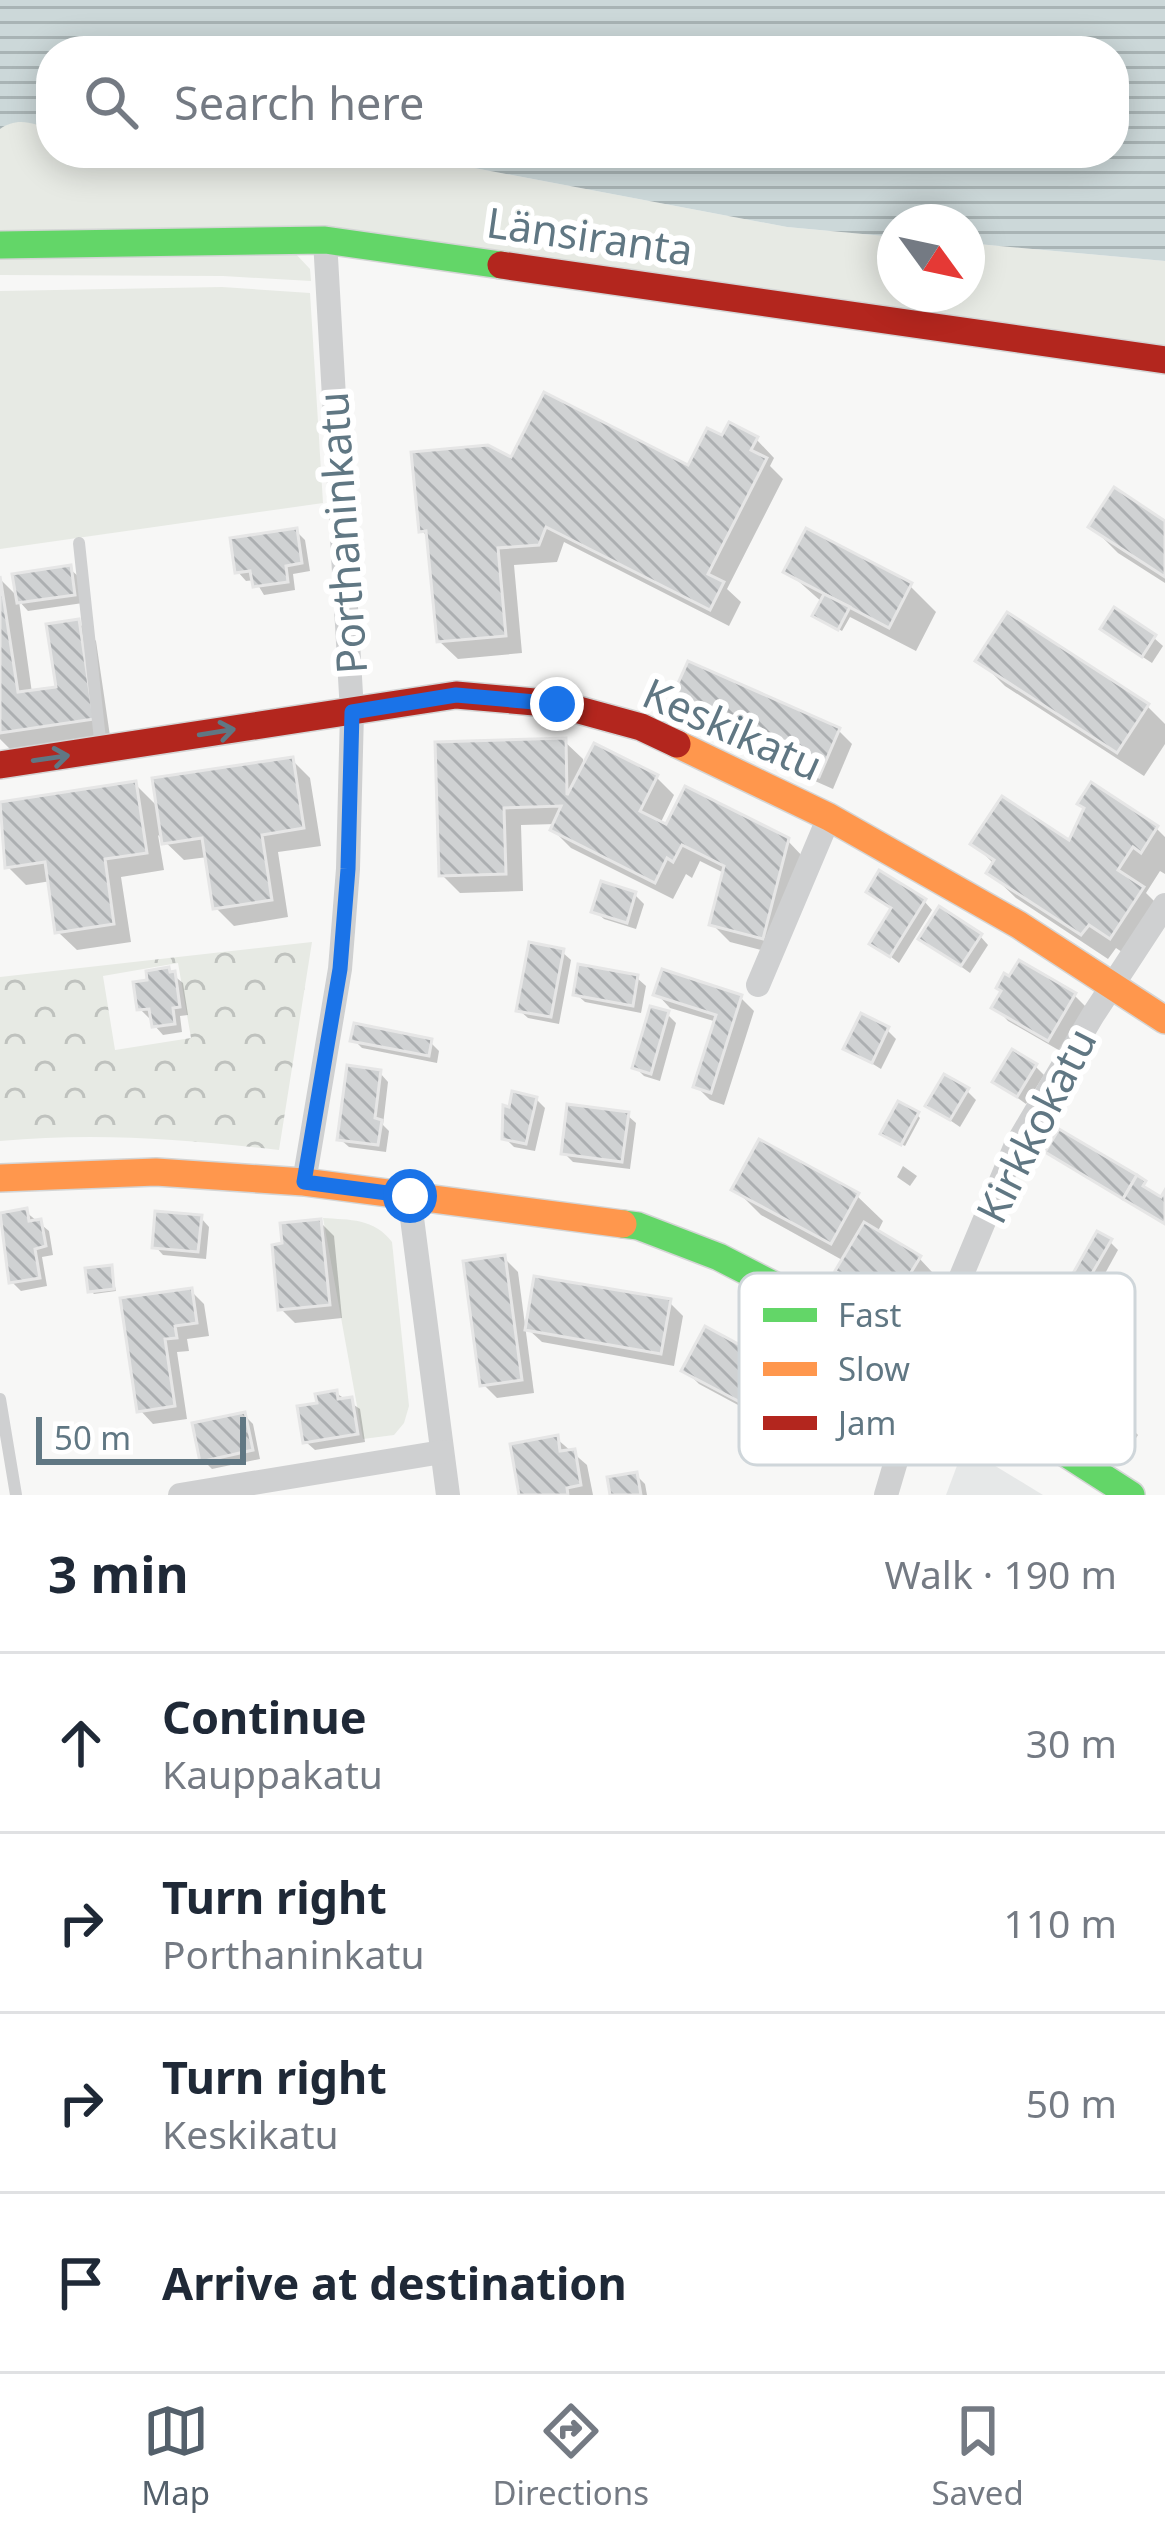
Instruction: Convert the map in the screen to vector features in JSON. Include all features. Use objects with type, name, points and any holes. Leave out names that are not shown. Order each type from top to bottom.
[{"type":"street","name":"Länsiranta","points":[[0,245],[325,240],[1165,360]]},
{"type":"street","name":"Porthaninkatu","points":[[304,1182],[340,969],[352,712],[325,240]]},
{"type":"street","name":"Keskikatu","points":[[0,765],[456,695],[557,704],[640,728],[829,818],[1019,925],[1165,1020]]},
{"type":"street","points":[[758,985],[829,818]]},
{"type":"street","name":"Kirkkokatu","points":[[962,1273],[1015,1147],[1165,905]]},
{"type":"street","points":[[0,1178],[156,1172],[304,1182],[638,1226],[750,1273]]},
{"type":"street","points":[[410,1196],[448,1495]]},
{"type":"street","points":[[180,1495],[442,1452]]},
{"type":"street","name":"Kirkkokatu","points":[[886,1495],[895,1465]]},
{"type":"street","points":[[1084,1465],[1131,1495]]},
{"type":"lane","points":[[79,543],[101,751]]},
{"type":"lane","points":[[0,1399],[16,1495]]},
{"type":"shaded area","points":[[0,0],[1165,0],[1165,261],[985,245],[985,204],[877,204],[877,235],[787,227],[474,168],[1129,168],[1129,36],[36,36],[36,125],[12,123],[0,129]]},
{"type":"shaded area","points":[[957,1465],[994,1465],[1043,1495],[946,1495]]},
{"type":"green space","points":[[9,122],[35,122],[36,168],[474,168],[787,227],[877,235],[877,310],[327,232],[0,235],[0,129]]},
{"type":"green space","points":[[985,245],[1165,261],[1165,351],[890,312],[985,312]]},
{"type":"green space","points":[[295,253],[310,269],[311,281],[0,275],[0,254]]},
{"type":"green space","points":[[222,287],[310,293],[323,503],[0,549],[0,291]]},
{"type":"green space","points":[[312,942],[279,1150],[140,1138],[0,1141],[0,977]],"holes":[[[178,963],[191,1038],[115,1050],[103,976]]]},
{"type":"green space","points":[[323,1218],[369,1224],[392,1242],[409,1406],[394,1435],[363,1439]]},
{"type":"building","points":[[544,392],[688,465],[707,428],[722,435],[729,422],[758,437],[751,450],[767,458],[708,574],[724,582],[710,610],[546,527],[539,545],[498,548],[506,636],[437,642],[426,531],[419,532],[411,452],[488,445],[511,457]]},
{"type":"building","points":[[1114,487],[1165,521],[1165,577],[1088,527]]},
{"type":"building","points":[[297,528],[302,563],[286,566],[288,582],[253,587],[250,571],[235,573],[230,538]]},
{"type":"building","points":[[806,528],[912,583],[889,628],[783,572]]},
{"type":"building","points":[[71,565],[75,595],[17,603],[12,574]]},
{"type":"building","points":[[0,576],[18,692],[56,687],[46,624],[79,619],[94,719],[0,733]]},
{"type":"building","points":[[824,594],[850,607],[838,630],[812,616]]},
{"type":"building","points":[[1114,607],[1156,635],[1142,657],[1100,629]]},
{"type":"building","points":[[1007,612],[1149,704],[1117,753],[975,661]]},
{"type":"building","points":[[688,661],[840,728],[819,777],[666,710]]},
{"type":"building","points":[[566,738],[567,795],[594,743],[658,775],[640,811],[666,824],[685,786],[789,838],[763,939],[709,925],[724,866],[682,845],[673,862],[667,858],[655,883],[550,830],[561,806],[504,808],[506,874],[439,876],[435,742]]},
{"type":"building","points":[[293,757],[304,828],[262,835],[272,900],[213,909],[202,838],[162,844],[152,778]]},
{"type":"building","points":[[136,781],[147,853],[105,859],[114,924],[55,933],[45,862],[5,868],[0,802]]},
{"type":"building","points":[[1091,782],[1158,826],[1141,853],[1133,847],[1118,870],[1144,887],[1110,939],[1089,925],[1081,935],[986,873],[994,860],[970,844],[1002,796],[1069,840],[1084,808],[1077,804]]},
{"type":"building","points":[[879,870],[926,899],[890,957],[869,944],[891,908],[866,892]]},
{"type":"building","points":[[601,881],[636,892],[627,923],[591,912]]},
{"type":"building","points":[[939,906],[982,934],[961,966],[918,939]]},
{"type":"building","points":[[529,942],[564,949],[551,1017],[516,1011]]},
{"type":"building","points":[[1019,960],[1076,993],[1048,1041],[991,1008],[1004,973],[1009,976]]},
{"type":"building","points":[[578,964],[638,975],[633,1006],[573,995]]},
{"type":"building","points":[[169,967],[170,972],[175,971],[180,1007],[173,1008],[175,1024],[152,1027],[149,1009],[137,1010],[133,982],[147,980],[146,971]]},
{"type":"building","points":[[662,969],[742,995],[711,1093],[693,1087],[716,1015],[653,995]]},
{"type":"building","points":[[650,1006],[669,1011],[651,1074],[632,1068]]},
{"type":"building","points":[[861,1013],[889,1027],[872,1063],[843,1049]]},
{"type":"building","points":[[354,1023],[432,1039],[429,1056],[350,1041]]},
{"type":"building","points":[[1012,1049],[1037,1064],[1017,1097],[992,1082]]},
{"type":"building","points":[[347,1065],[381,1070],[375,1118],[382,1120],[378,1145],[337,1140]]},
{"type":"building","points":[[944,1074],[969,1088],[950,1120],[925,1106]]},
{"type":"building","points":[[512,1091],[537,1097],[526,1144],[502,1139],[503,1105],[509,1107]]},
{"type":"building","points":[[898,1101],[919,1112],[901,1145],[880,1134]]},
{"type":"building","points":[[567,1104],[629,1112],[622,1162],[561,1154]]},
{"type":"building","points":[[1059,1129],[1137,1175],[1123,1199],[1045,1152]]},
{"type":"building","points":[[759,1139],[859,1193],[831,1244],[731,1190]]},
{"type":"building","points":[[1137,1175],[1146,1181],[1143,1186],[1161,1197],[1165,1190],[1165,1224],[1123,1199]]},
{"type":"building","points":[[27,1208],[29,1221],[41,1219],[46,1246],[35,1249],[40,1278],[9,1283],[0,1213]]},
{"type":"building","points":[[155,1211],[202,1215],[198,1252],[152,1248]]},
{"type":"building","points":[[321,1219],[330,1305],[278,1310],[272,1245],[282,1243],[280,1223]]},
{"type":"building","points":[[864,1222],[921,1256],[911,1273],[835,1271]]},
{"type":"building","points":[[1097,1231],[1112,1239],[1092,1273],[1073,1273]]},
{"type":"building","points":[[505,1255],[522,1380],[480,1386],[463,1261]]},
{"type":"building","points":[[112,1265],[114,1289],[88,1292],[85,1268]]},
{"type":"building","points":[[534,1276],[671,1299],[661,1354],[525,1330]]},
{"type":"building","points":[[192,1288],[197,1323],[175,1326],[177,1338],[165,1339],[175,1406],[137,1412],[120,1298]]},
{"type":"building","points":[[705,1326],[739,1344],[739,1402],[681,1371]]},
{"type":"building","points":[[337,1390],[338,1399],[352,1397],[358,1434],[303,1443],[297,1406],[317,1403],[315,1394]]},
{"type":"building","points":[[245,1412],[253,1450],[200,1462],[192,1423]]},
{"type":"building","points":[[558,1435],[560,1451],[575,1449],[581,1485],[567,1488],[568,1495],[519,1495],[510,1444]]},
{"type":"building","points":[[637,1472],[641,1495],[610,1495],[607,1477]]},
{"type":"traffic: fast","points":[[0,245],[325,240],[501,265]]},
{"type":"traffic: fast","points":[[623,1224],[719,1257],[750,1273]]},
{"type":"traffic: fast","points":[[1084,1465],[1131,1495]]},
{"type":"traffic: slow","points":[[677,744],[829,817],[1019,925],[1165,1020]]},
{"type":"traffic: slow","points":[[0,1178],[156,1172],[304,1182],[623,1224]]},
{"type":"traffic: jam","points":[[501,265],[1165,360]]},
{"type":"traffic: jam","points":[[0,765],[456,695],[557,704],[641,727],[677,744]]},
{"type":"route","points":[[410,1196],[304,1182],[340,969],[352,712],[456,695],[557,704]]}]
